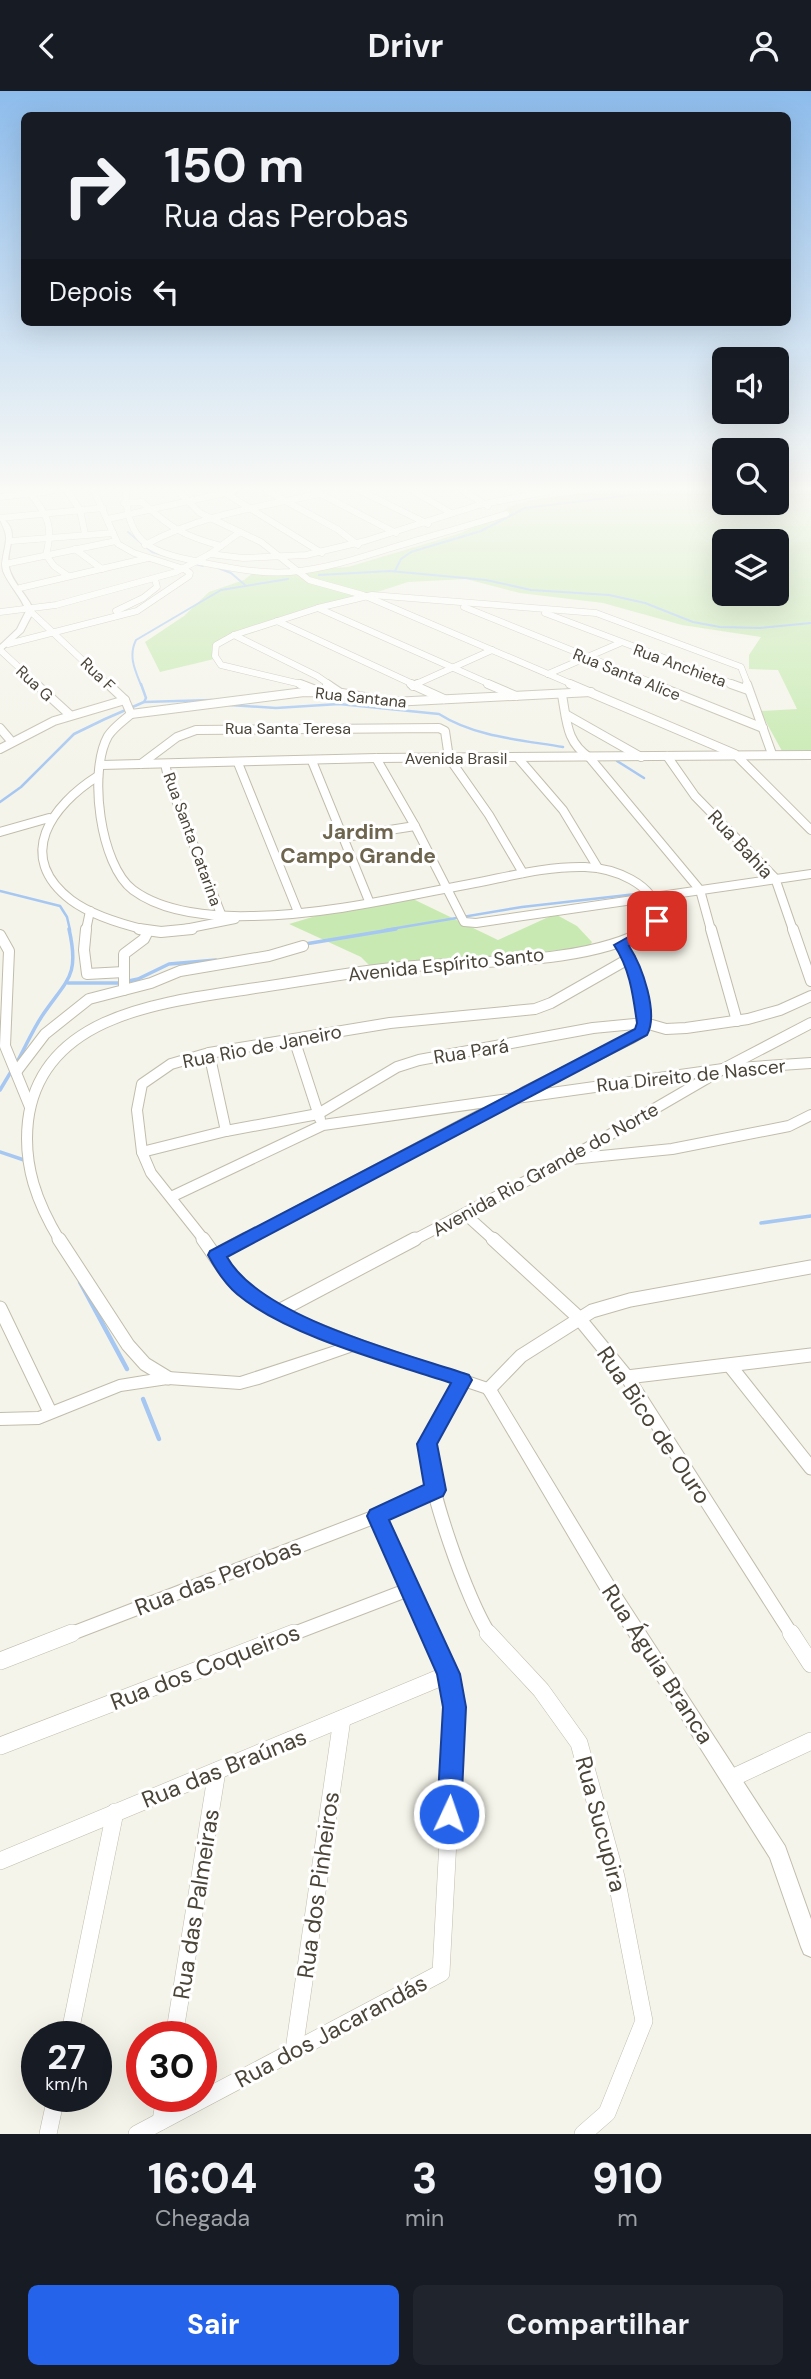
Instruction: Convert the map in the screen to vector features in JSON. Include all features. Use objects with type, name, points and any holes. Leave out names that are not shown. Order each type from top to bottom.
[{"type":"street","points":[[3,648],[24,624],[30,610],[20,588],[27,586]]},
{"type":"street","points":[[0,612],[56,605],[127,586]]},
{"type":"street","points":[[106,615],[152,592],[157,586]]},
{"type":"street","points":[[3,648],[144,608],[174,586]]},
{"type":"street","points":[[332,586],[363,595],[734,754],[811,830]]},
{"type":"street","points":[[321,692],[302,684],[220,665],[215,656],[216,645],[234,635],[363,595],[601,614],[734,663],[743,671],[772,754]]},
{"type":"street","name":"Rua Santa Alice","points":[[454,603],[763,728]]},
{"type":"street","points":[[318,608],[518,697]]},
{"type":"street","name":"Rua Anchieta","points":[[534,608],[748,690]]},
{"type":"street","name":"Rua F","points":[[30,610],[125,700],[131,714]]},
{"type":"street","points":[[277,621],[450,701]]},
{"type":"street","points":[[234,635],[317,675],[342,693]]},
{"type":"street","points":[[548,674],[620,643]]},
{"type":"street","name":"Rua G","points":[[3,648],[70,715]]},
{"type":"street","points":[[413,686],[492,650]]},
{"type":"street","name":"Rua Santana","points":[[131,714],[321,692],[342,693],[381,702],[450,701],[593,692]]},
{"type":"street","points":[[562,695],[569,740],[576,750],[590,758],[699,890],[737,1021]]},
{"type":"street","points":[[0,750],[70,715],[125,700]]},
{"type":"street","points":[[131,714],[107,739],[98,776],[97,795],[121,878],[134,891],[158,901],[221,914],[248,916]]},
{"type":"street","points":[[567,715],[641,757]]},
{"type":"street","name":"Rua Santa Teresa","points":[[141,764],[177,737],[208,729],[433,727],[445,731],[449,758]]},
{"type":"street","points":[[0,728],[12,742]]},
{"type":"street","name":"Avenida Brasil","points":[[102,765],[376,758],[519,759],[734,754],[810,756]]},
{"type":"street","name":"Rua Bahia","points":[[667,756],[695,796],[775,878],[811,981]]},
{"type":"street","points":[[376,758],[415,826],[461,919],[476,923],[655,899],[811,874]]},
{"type":"street","points":[[449,758],[489,815],[523,873]]},
{"type":"street","points":[[519,759],[563,810],[598,868]]},
{"type":"street","points":[[312,761],[369,901]]},
{"type":"street","points":[[238,762],[298,912]]},
{"type":"street","name":"Rua Santa Catarina","points":[[165,764],[170,785],[221,914]]},
{"type":"street","points":[[98,776],[75,792],[50,818],[41,845],[48,871],[67,896],[90,911],[148,931],[180,930],[248,916],[298,912],[560,868],[598,868],[626,877],[655,899]]},
{"type":"street","points":[[0,832],[50,818]]},
{"type":"street","points":[[345,837],[415,826]]},
{"type":"street","name":"Avenida Espírito Santo","points":[[168,1378],[151,1369],[134,1353],[50,1224],[37,1198],[27,1161],[30,1107],[40,1076],[58,1056],[101,1025],[146,1007],[353,972],[621,945],[644,934],[657,921],[659,912],[655,899]]},
{"type":"street","points":[[90,911],[86,923],[83,958],[87,974],[124,972]]},
{"type":"street","points":[[124,989],[124,954],[145,939],[148,931]]},
{"type":"street","points":[[0,935],[9,951],[3,991],[5,1046],[30,1107]]},
{"type":"street","points":[[216,1255],[517,1095],[642,1032],[645,1023],[638,982],[630,958],[621,945]]},
{"type":"street","points":[[16,1072],[45,1034],[79,1004],[151,983],[180,971],[269,956],[303,946]]},
{"type":"street","name":"Rua Rio de Janeiro","points":[[489,1389],[356,1344],[277,1312],[243,1289],[226,1272],[216,1255],[151,1173],[142,1152],[138,1095],[142,1084],[171,1063],[209,1053],[390,1023],[536,1009],[630,958]]},
{"type":"street","name":"Rua Pará","points":[[142,1152],[226,1131],[320,1120],[397,1067],[419,1060],[593,1028],[645,1023],[666,1028],[686,1028],[737,1021],[780,1010],[811,996]]},
{"type":"street","name":"Avenida Rio Grande do Norte","points":[[277,1312],[568,1159],[723,1069],[811,1023]]},
{"type":"street","points":[[294,1039],[320,1120]]},
{"type":"street","points":[[209,1053],[226,1131]]},
{"type":"street","name":"Rua Direito de Nascer","points":[[171,1197],[320,1120],[723,1069],[811,1063]]},
{"type":"street","points":[[568,1159],[672,1149],[789,1126],[811,1115]]},
{"type":"street","name":"Rua Bico de Ouro","points":[[465,1214],[578,1317],[627,1377],[811,1664]]},
{"type":"street","points":[[489,1389],[521,1356],[578,1317],[630,1300],[811,1267]]},
{"type":"street","points":[[0,1308],[50,1412]]},
{"type":"street","points":[[0,1419],[39,1417],[119,1386],[168,1378],[240,1383],[356,1344]]},
{"type":"street","points":[[627,1377],[731,1367],[811,1355]]},
{"type":"street","points":[[731,1367],[811,1468]]},
{"type":"street","name":"Rua Sucupira","points":[[463,1380],[427,1444],[435,1490],[462,1576],[488,1633],[541,1690],[579,1743],[616,1877],[643,2021],[607,2113],[583,2134]]},
{"type":"street","name":"Rua Águia Branca","points":[[489,1389],[607,1586],[778,1853],[811,1947]]},
{"type":"street","name":"Rua das Perobas","points":[[0,1661],[377,1516],[435,1490]]},
{"type":"street","name":"Rua dos Jacarandás","points":[[137,2134],[441,1973],[455,1707],[449,1674],[377,1516]]},
{"type":"street","name":"Rua dos Coqueiros","points":[[0,1745],[410,1589]]},
{"type":"street","name":"Rua das Braúnas","points":[[0,1861],[449,1674]]},
{"type":"street","name":"Rua dos Pinheiros","points":[[293,2050],[342,1719]]},
{"type":"street","points":[[732,1778],[811,1741]]},
{"type":"street","name":"Rua das Palmeiras","points":[[177,2021],[217,1771]]},
{"type":"street","points":[[72,2021],[115,1812]]},
{"type":"street","points":[[48,2134],[53,2112]]},
{"type":"street","points":[[161,2121],[162,2112]]},
{"type":"green space","points":[[226,586],[395,586],[212,646],[214,659],[160,672],[145,642],[184,616],[209,592]]},
{"type":"green space","points":[[494,586],[712,586],[712,606],[789,606],[789,586],[811,586],[811,752],[782,751],[760,711],[797,709],[778,670],[749,669],[749,655],[761,637],[682,625],[603,603],[520,593]]},
{"type":"green space","points":[[413,899],[498,940],[555,914],[577,926],[592,942],[589,947],[373,969],[361,957],[289,924],[349,906]]},
{"type":"waterway","points":[[141,685],[132,657],[136,640],[221,590],[243,586]]},
{"type":"waterway","points":[[515,586],[531,590],[609,595],[645,603],[693,622],[720,627],[760,628],[811,623]]},
{"type":"waterway","points":[[141,684],[146,698],[144,702]]},
{"type":"waterway","points":[[144,702],[212,700]]},
{"type":"waterway","points":[[0,802],[21,787],[74,734],[144,702]]},
{"type":"waterway","points":[[229,705],[276,708],[339,704],[439,714],[483,733],[563,747]]},
{"type":"waterway","points":[[617,761],[644,778]]},
{"type":"waterway","points":[[0,891],[60,906],[67,917],[70,930]]},
{"type":"waterway","points":[[385,930],[522,907],[645,893]]},
{"type":"waterway","points":[[16,1064],[38,1022],[69,977],[73,958],[69,929]]},
{"type":"waterway","points":[[305,944],[396,929]]},
{"type":"waterway","points":[[68,983],[119,983],[138,979],[169,964],[216,960]]},
{"type":"waterway","points":[[0,1090],[12,1070]]},
{"type":"waterway","points":[[0,1152],[24,1160]]},
{"type":"waterway","points":[[761,1223],[811,1216]]},
{"type":"waterway","points":[[80,1282],[127,1369]]},
{"type":"waterway","points":[[143,1399],[159,1439]]},
{"type":"district","name":"Jardim Campo Grande","points":[[358,844]]},
{"type":"route","points":[[449,1814],[455,1707],[449,1674],[377,1516],[435,1490],[427,1444],[463,1380],[356,1344],[277,1312],[243,1289],[226,1272],[216,1255],[517,1095],[642,1032],[645,1023],[638,982],[630,958],[621,945],[637,939],[657,921]]}]
